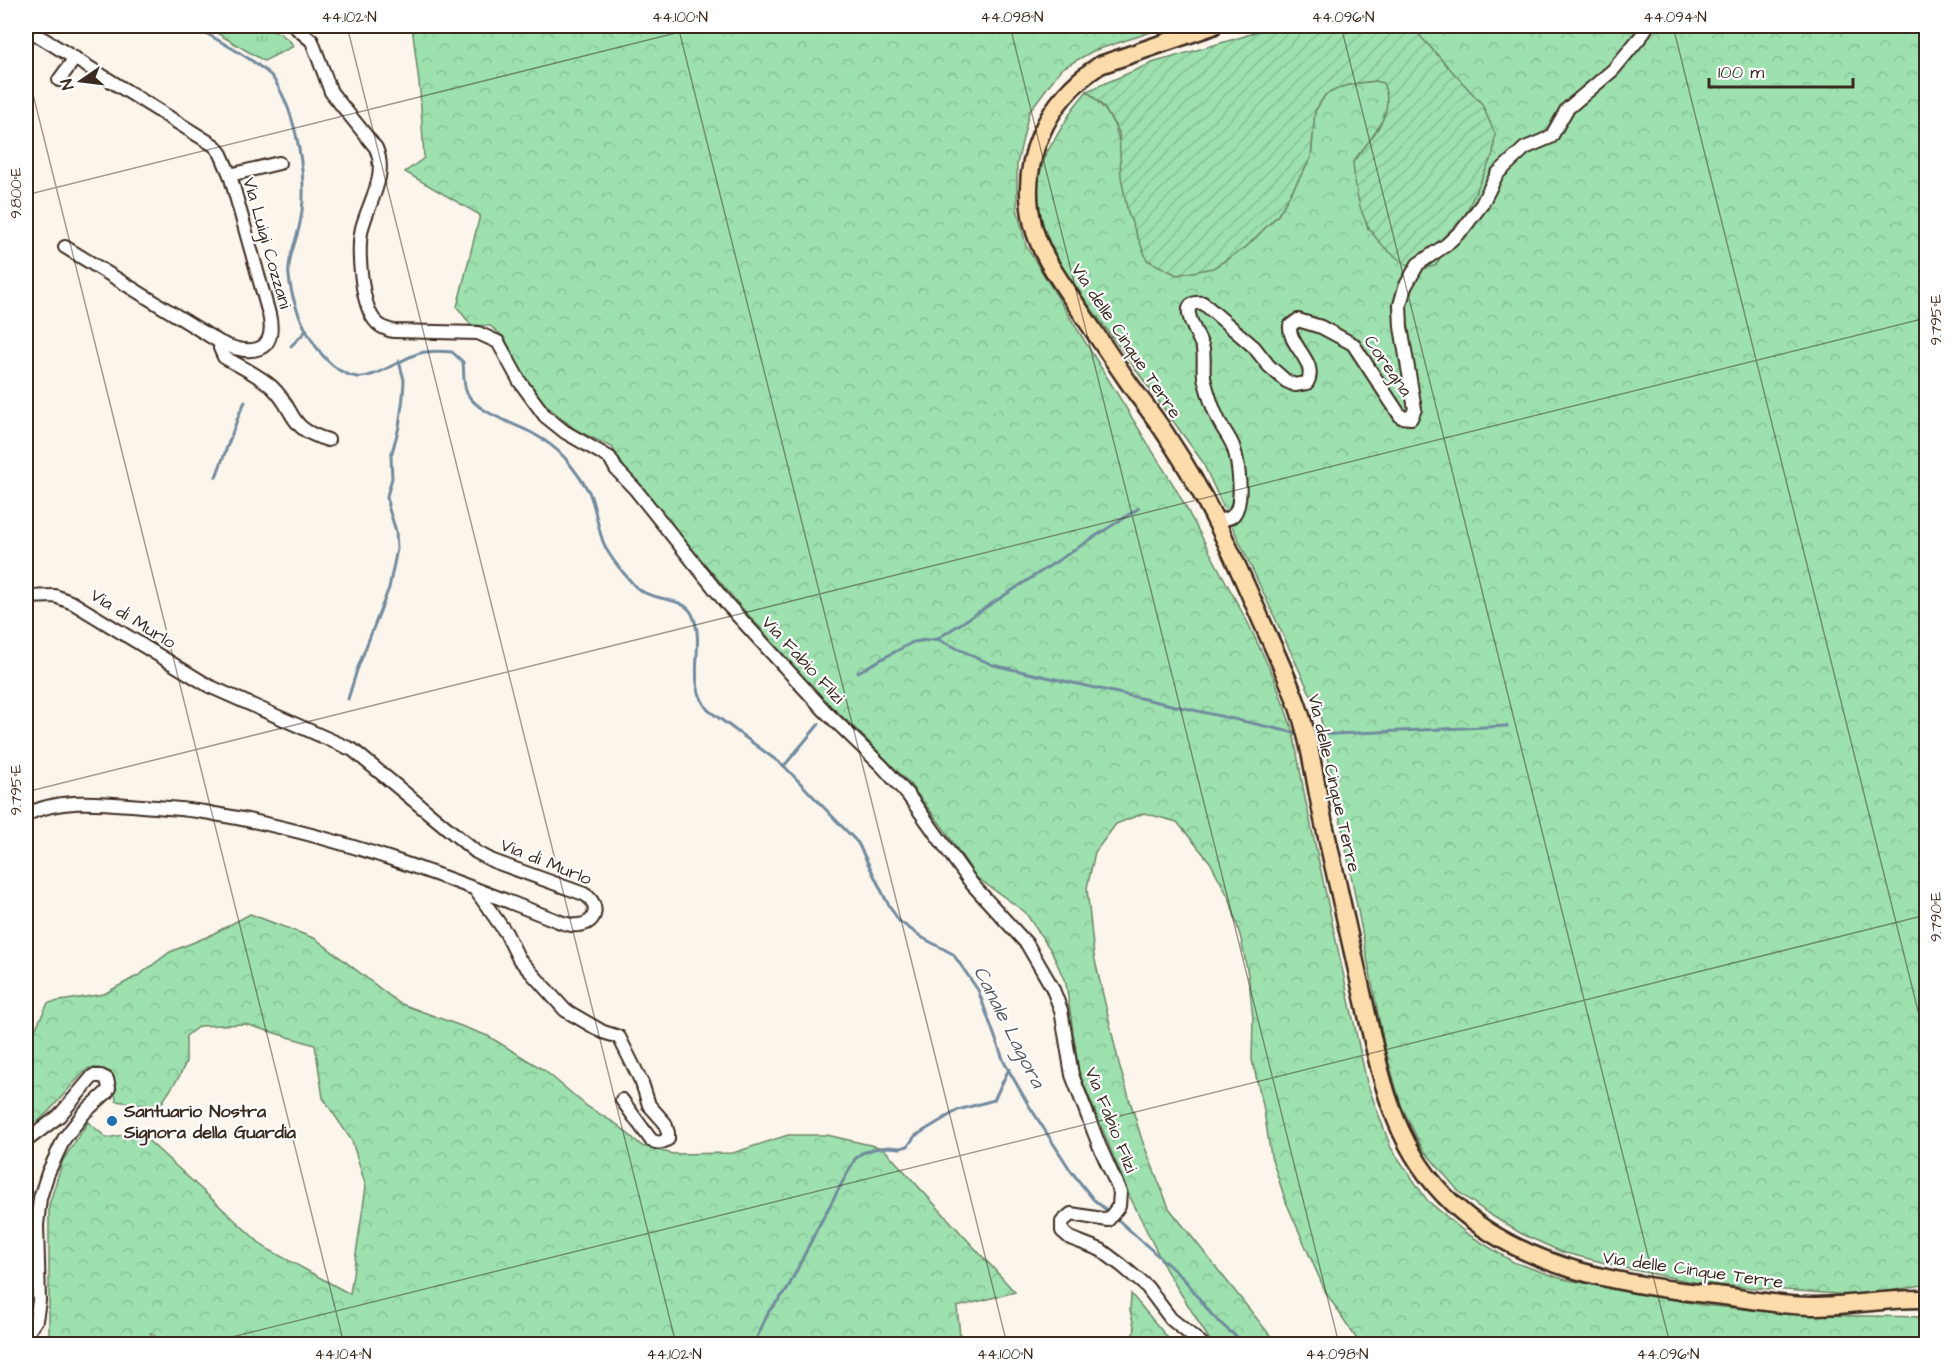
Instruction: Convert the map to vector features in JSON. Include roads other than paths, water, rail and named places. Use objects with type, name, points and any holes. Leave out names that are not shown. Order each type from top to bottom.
[{"type":"main road","name":"Via delle Cinque Terre","points":[[1212,26],[1100,65],[1059,100],[1043,127],[1032,165],[1029,186],[1033,226],[1051,266],[1169,439],[1206,499],[1296,701],[1312,760],[1323,820],[1389,1104],[1398,1128],[1412,1154],[1436,1186],[1460,1210],[1497,1239],[1531,1255],[1593,1276],[1655,1288],[1810,1306],[1926,1299]]},
{"type":"street","name":"Via Fabio Filzi","points":[[294,26],[312,41],[331,92],[376,148],[380,159],[381,174],[362,230],[360,253],[367,303],[374,319],[383,327],[394,331],[478,333],[498,342],[520,382],[545,416],[565,432],[610,458],[616,469],[635,489],[727,604],[825,711],[882,766],[908,795],[972,884],[1027,944],[1042,968],[1061,1010],[1071,1075],[1099,1145],[1115,1177],[1121,1199],[1117,1209],[1108,1220],[1071,1214],[1064,1218],[1060,1227],[1065,1235],[1101,1250],[1129,1272],[1147,1287],[1171,1319],[1202,1344]]},
{"type":"street","name":"Coregna","points":[[1217,521],[1230,518],[1235,512],[1239,497],[1239,474],[1233,445],[1217,418],[1204,379],[1203,349],[1188,316],[1193,304],[1203,303],[1254,347],[1277,374],[1295,385],[1307,383],[1310,375],[1307,363],[1290,335],[1290,326],[1298,320],[1321,327],[1353,344],[1401,417],[1411,418],[1415,409],[1401,327],[1400,305],[1405,287],[1418,264],[1446,245],[1464,228],[1482,204],[1497,174],[1525,148],[1551,137],[1567,109],[1613,70],[1647,26]]},
{"type":"street","name":"Via Luigi Cozzani","points":[[26,28],[215,146],[230,175],[272,325],[267,342],[252,351],[236,350],[221,343],[66,247]]},
{"type":"street","points":[[59,80],[75,58]]},
{"type":"street","points":[[230,175],[279,163]]},
{"type":"street","points":[[221,343],[220,348],[224,357],[271,386],[298,426],[313,436],[328,441]]},
{"type":"street","name":"Via di Murlo","points":[[26,597],[55,596],[73,603],[208,686],[353,750],[476,852],[493,861],[584,894],[592,900],[596,908],[595,914],[589,922],[572,925],[388,857],[302,833],[214,813],[100,802],[45,808],[26,815]]},
{"type":"street","points":[[475,888],[506,933],[519,959],[565,1010],[603,1032],[619,1037],[642,1083],[649,1105],[664,1123],[668,1139],[662,1143],[651,1140],[622,1100]]},
{"type":"street","points":[[26,1141],[59,1116],[93,1076],[105,1077],[109,1088],[102,1098],[77,1121],[64,1139],[48,1173],[40,1198],[37,1225],[38,1311],[36,1320],[26,1335]]},
{"type":"waterway","name":"Canale Lagora","points":[[193,26],[240,53],[269,74],[289,110],[299,148],[303,188],[300,223],[291,256],[289,276],[291,290],[302,321],[320,351],[343,372],[357,377],[380,372],[420,353],[452,352],[463,362],[465,386],[472,400],[496,417],[541,438],[565,458],[589,492],[604,544],[617,565],[640,590],[681,604],[692,614],[697,637],[697,687],[708,710],[784,766],[858,843],[899,921],[923,938],[953,954],[978,990],[1004,1062],[1028,1104],[1071,1171],[1093,1199],[1110,1213]]},
{"type":"waterway","points":[[291,346],[307,330]]},
{"type":"waterway","points":[[348,699],[389,588],[397,549],[396,531],[387,496],[392,478],[391,456],[399,427],[403,397],[404,380],[399,361]]},
{"type":"waterway","points":[[216,477],[245,402]]},
{"type":"waterway","points":[[858,672],[913,642],[937,639],[1139,508]]},
{"type":"waterway","points":[[937,639],[993,665],[1300,734]]},
{"type":"waterway","points":[[784,766],[819,724]]},
{"type":"waterway","points":[[1314,735],[1507,726]]},
{"type":"waterway","points":[[754,1344],[769,1311],[787,1290],[855,1159],[862,1153],[874,1149],[908,1146],[915,1136],[958,1110],[994,1100],[1009,1069]]},
{"type":"waterway","name":"Canale Lagora","points":[[1115,1217],[1184,1279],[1212,1315],[1247,1344]]},
{"type":"place","name":"Santuario Nostra Signora della Guardia","points":[[112,1121]]}]
